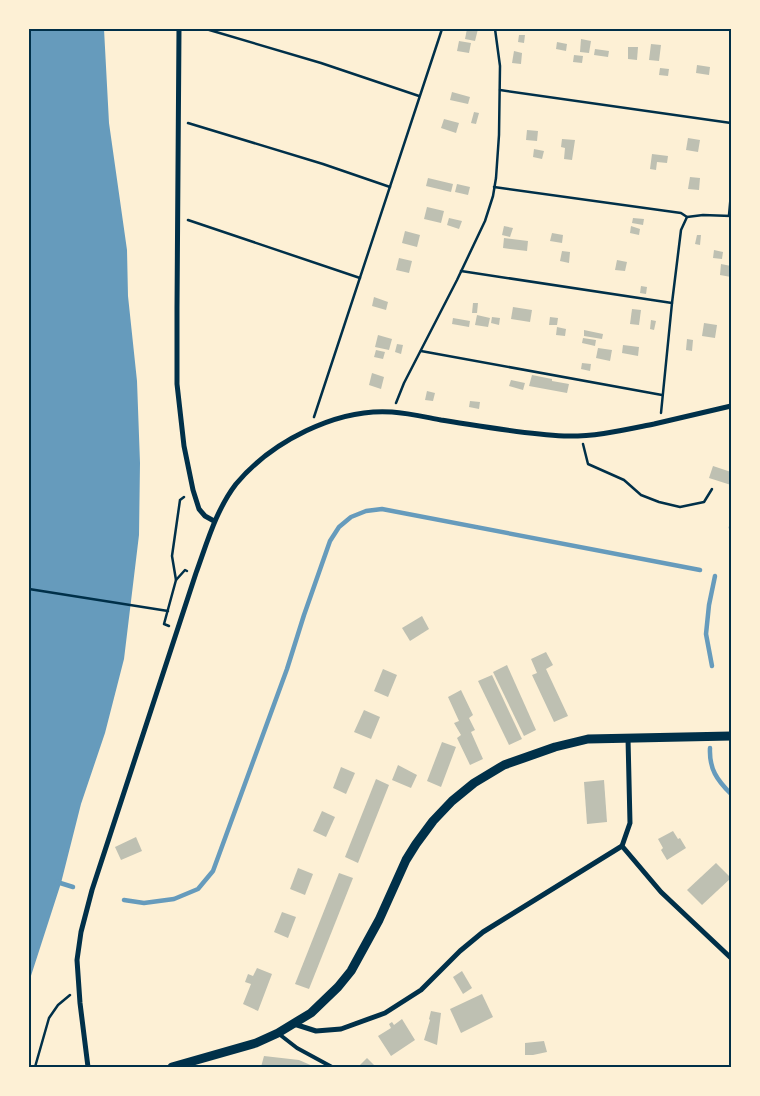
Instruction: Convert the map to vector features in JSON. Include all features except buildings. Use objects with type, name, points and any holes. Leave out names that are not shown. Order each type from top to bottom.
[{"type":"street","points":[[179,29],[177,384],[184,446],[193,490],[199,509],[214,521]]},
{"type":"street","points":[[88,1067],[79,988],[78,960],[81,932],[90,899],[214,521],[236,485],[252,468],[292,437],[324,423],[358,414],[392,412],[533,433],[581,436],[620,431],[731,406]]},
{"type":"street","points":[[172,1067],[256,1043],[278,1033],[311,1013],[338,988],[351,971],[379,920],[406,860],[433,821],[452,801],[474,783],[504,765],[541,751],[588,739],[731,736]]},
{"type":"street","points":[[294,1024],[316,1031],[341,1029],[384,1013],[421,990],[482,932],[622,846],[630,823],[628,738]]},
{"type":"street","points":[[622,846],[661,892],[731,958]]},
{"type":"lane","points":[[278,1033],[297,1048],[332,1067]]},
{"type":"path","points":[[206,29],[321,63],[420,96]]},
{"type":"path","points":[[310,429],[442,29]]},
{"type":"path","points":[[392,412],[404,383],[485,221],[494,187],[499,134],[500,66],[495,29]]},
{"type":"path","points":[[500,90],[731,123]]},
{"type":"path","points":[[179,120],[323,164],[390,187]]},
{"type":"path","points":[[494,187],[681,212],[686,217]]},
{"type":"path","points":[[686,217],[730,215],[731,193]]},
{"type":"path","points":[[178,216],[360,278]]},
{"type":"path","points":[[660,422],[681,230],[686,217]]},
{"type":"path","points":[[461,271],[672,303]]},
{"type":"path","points":[[421,352],[662,395]]},
{"type":"path","points":[[581,436],[588,464],[624,480],[641,495],[680,507],[704,502],[712,489]]},
{"type":"path","points":[[164,624],[176,580],[172,556],[180,500],[193,490]]},
{"type":"path","points":[[176,580],[185,570],[196,573]]},
{"type":"path","points":[[29,589],[168,611]]},
{"type":"path","points":[[34,1067],[49,1018],[58,1005],[79,988]]},
{"type":"water","points":[[29,29],[104,29],[109,123],[127,250],[128,296],[137,381],[140,463],[139,535],[124,659],[105,733],[81,804],[61,883],[29,982]]},
{"type":"waterway","points":[[124,900],[144,903],[174,899],[198,889],[213,871],[287,669],[330,541],[339,527],[351,517],[366,511],[382,509],[700,570]]},
{"type":"waterway","points":[[712,666],[706,634],[715,576]]},
{"type":"waterway","points":[[710,748],[711,762],[715,774],[731,794]]},
{"type":"waterway","points":[[57,882],[73,887]]}]
